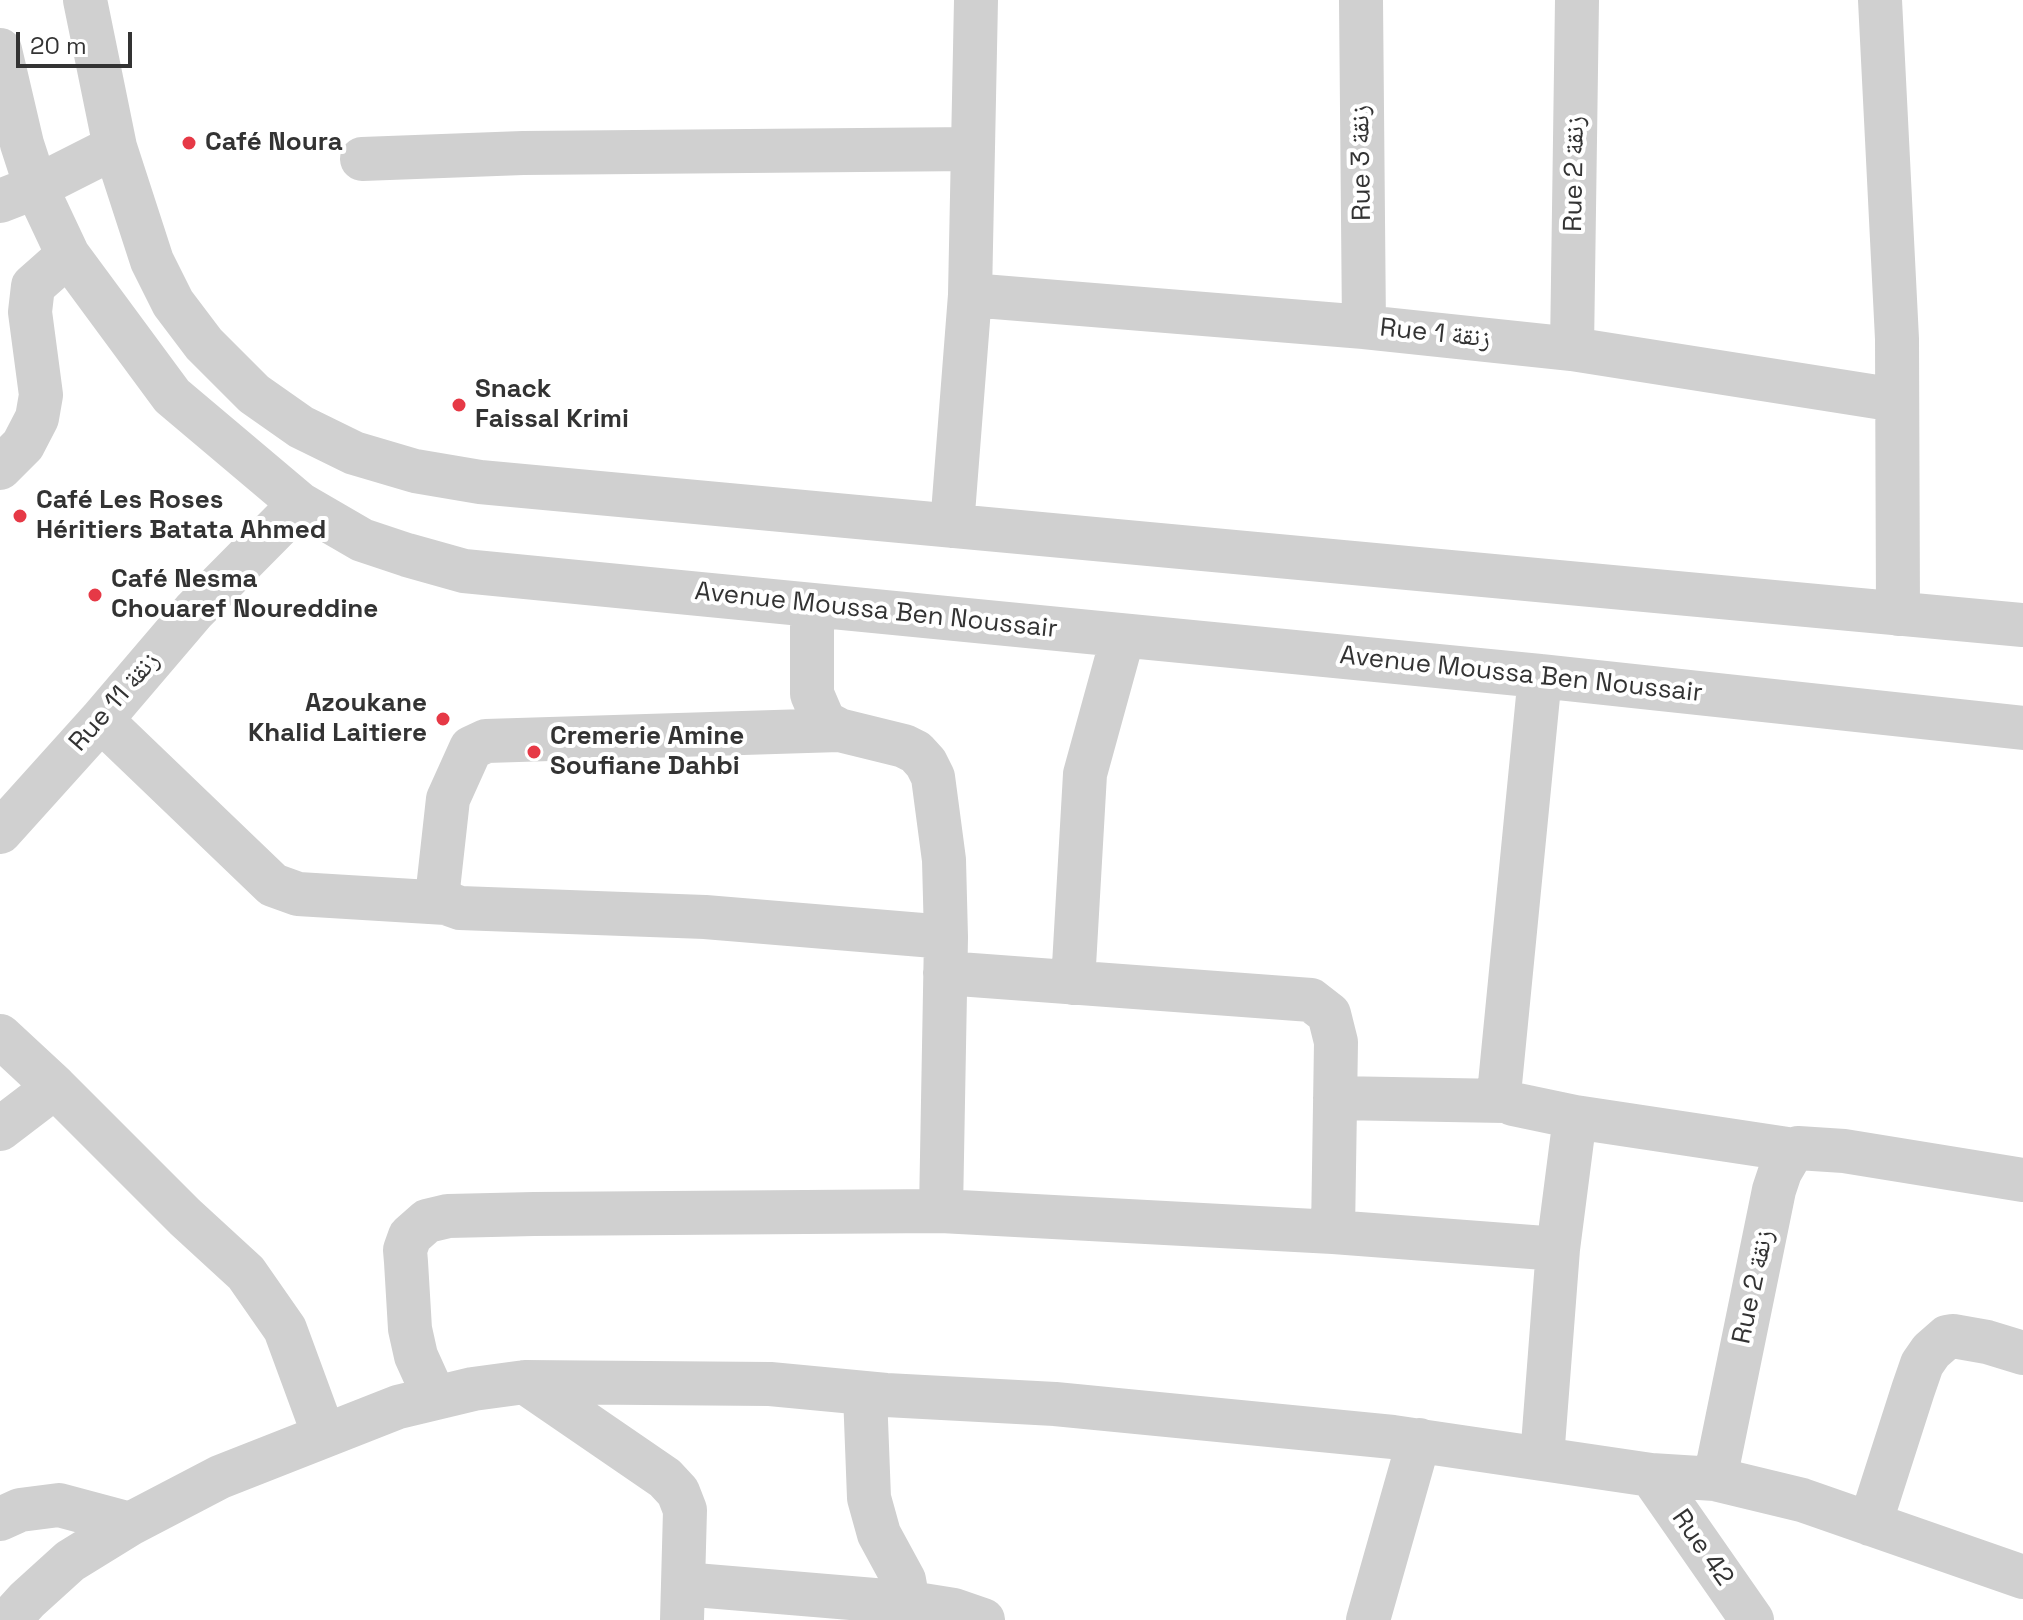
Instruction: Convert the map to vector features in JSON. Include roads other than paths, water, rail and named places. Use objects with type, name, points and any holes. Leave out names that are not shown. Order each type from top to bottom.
[{"type":"street","points":[[85,0],[115,147],[152,261],[173,303],[204,344],[254,394],[301,427],[354,453],[415,471],[480,482],[2023,625]]},
{"type":"street","points":[[952,526],[970,295],[976,0]]},
{"type":"street","name":"Rue 3 زنقة","points":[[1361,0],[1364,327]]},
{"type":"street","name":"Rue 2 زنقة","points":[[1572,349],[1577,0]]},
{"type":"street","points":[[1880,0],[1897,339],[1898,614]]},
{"type":"street","name":"Avenue Moussa Ben Noussair","points":[[0,50],[22,144],[18,194],[68,255],[172,396],[300,504],[362,540],[464,571],[1540,676],[2023,728]]},
{"type":"street","points":[[18,194],[115,147]]},
{"type":"street","points":[[362,159],[523,153],[973,149]]},
{"type":"street","points":[[0,468],[23,445],[37,418],[41,395],[30,312],[33,286],[68,255]]},
{"type":"street","name":"Rue 1 زنقة","points":[[970,295],[1364,327],[1572,349],[1896,400]]},
{"type":"street","name":"Rue 11 زنقة","points":[[0,832],[194,611],[300,504]]},
{"type":"street","points":[[812,605],[812,694],[824,722],[839,730],[904,746],[916,752],[926,763],[935,791],[944,860],[946,955],[941,1211]]},
{"type":"street","points":[[1073,983],[1085,774],[1123,636]]},
{"type":"street","points":[[1505,1101],[1499,1094],[1540,676]]},
{"type":"street","points":[[101,720],[273,885],[298,894],[446,903],[460,908],[705,917],[946,955],[1073,983],[1311,1000],[1329,1014],[1336,1042],[1333,1232]]},
{"type":"street","points":[[446,903],[438,889],[448,799],[471,748],[486,741],[839,730]]},
{"type":"street","points":[[0,1036],[246,1273],[285,1329],[324,1435]]},
{"type":"street","points":[[0,1129],[55,1087]]},
{"type":"street","points":[[1335,1098],[1505,1101],[1575,1117],[1794,1150],[1844,1151],[2023,1180]]},
{"type":"street","points":[[1542,1458],[1558,1249],[1575,1117]]},
{"type":"street","name":"Rue 2 زنقة","points":[[1715,1479],[1774,1190],[1780,1172],[1794,1150]]},
{"type":"street","points":[[435,1398],[416,1356],[410,1329],[405,1250],[410,1236],[427,1221],[448,1216],[941,1211],[1333,1232],[1558,1249]]},
{"type":"street","points":[[1870,1524],[1922,1364],[1931,1351],[1953,1336],[2023,1353]]},
{"type":"street","points":[[525,1382],[665,1478],[678,1492],[685,1510],[682,1602],[910,1612],[954,1610],[983,1620]]},
{"type":"street","points":[[9,1620],[70,1561],[130,1524],[220,1477],[398,1407],[473,1389],[525,1382],[770,1384],[865,1394],[1055,1404],[1419,1440],[1651,1475],[1715,1479],[1802,1500],[2023,1577]]},
{"type":"street","points":[[865,1394],[869,1498],[879,1534],[904,1580],[910,1612]]},
{"type":"street","points":[[1368,1620],[1419,1440]]},
{"type":"street","name":"Rue 42","points":[[1651,1475],[1752,1620]]},
{"type":"street","points":[[0,1519],[20,1510],[59,1505],[130,1524]]},
{"type":"place","name":"Café Noura","points":[[189,143]]},
{"type":"place","name":"Snack Faissal Krimi","points":[[459,405]]},
{"type":"place","name":"Café Les Roses Héritiers Batata Ahmed","points":[[20,516]]},
{"type":"place","name":"Café Nesma Chouaref Noureddine","points":[[95,595]]},
{"type":"place","name":"Azoukane Khalid Laitiere","points":[[443,719]]},
{"type":"place","name":"Cremerie Amine Soufiane Dahbi","points":[[534,752]]}]
